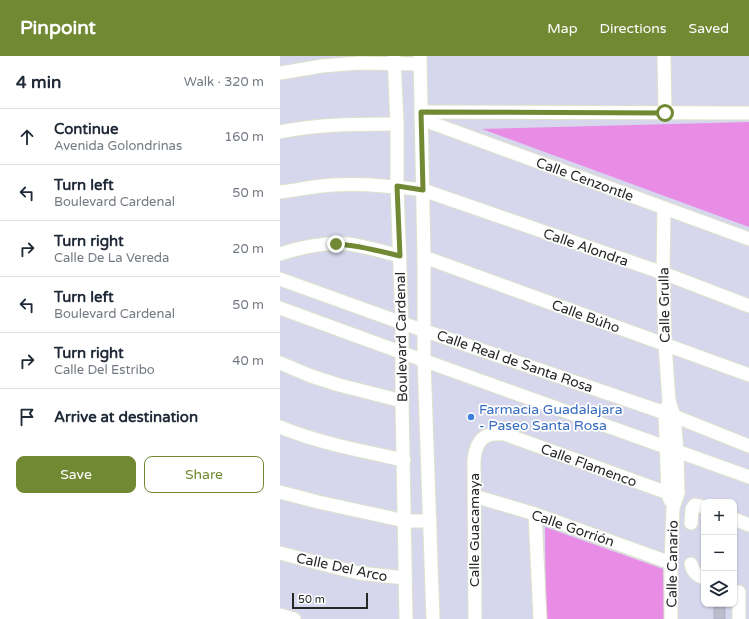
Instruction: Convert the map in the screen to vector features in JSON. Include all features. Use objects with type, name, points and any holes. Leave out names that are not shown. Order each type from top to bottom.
[{"type":"street","points":[[664,56],[665,113]]},
{"type":"street","name":"Boulevard Cardenal","points":[[394,60],[403,353],[402,401],[406,619]]},
{"type":"street","points":[[280,73],[359,62],[420,60]]},
{"type":"street","name":"Boulevard Cardenal","points":[[420,60],[424,257],[424,360],[432,619]]},
{"type":"street","points":[[421,116],[749,113]]},
{"type":"street","name":"Calle Cenzontle","points":[[421,116],[749,239]]},
{"type":"street","points":[[280,132],[311,127],[347,124],[397,124]]},
{"type":"street","name":"Calle Alondra","points":[[280,192],[332,185],[397,186],[423,190],[663,273],[749,306]]},
{"type":"street","name":"Calle Grulla","points":[[664,208],[663,273],[669,410]]},
{"type":"street","points":[[280,254],[325,244],[348,244],[400,256]]},
{"type":"street","name":"Calle Búho","points":[[424,257],[749,375]]},
{"type":"street","name":"Calle Real de Santa Rosa","points":[[280,279],[402,323],[669,410],[749,446]]},
{"type":"street","name":"Calle Real de Santa Rosa","points":[[280,308],[749,477]]},
{"type":"street","points":[[280,364],[339,385],[402,401]]},
{"type":"street","name":"Calle Canario","points":[[669,410],[673,493],[670,562],[671,619]]},
{"type":"street","points":[[280,427],[293,433],[314,439],[404,460]]},
{"type":"street","name":"Calle Flamenco","points":[[478,442],[489,435],[504,434],[673,493]]},
{"type":"street","name":"Calle Guacamaya","points":[[475,619],[474,460],[475,448],[478,442]]},
{"type":"street","points":[[280,492],[405,521],[430,521]]},
{"type":"street","name":"Calle Gorrión","points":[[474,496],[535,514],[670,562]]},
{"type":"street","points":[[691,523],[692,509],[700,506]]},
{"type":"street","points":[[535,514],[540,619]]},
{"type":"street","points":[[737,520],[749,525]]},
{"type":"street","name":"Calle Del Arco","points":[[280,553],[359,573],[405,578]]},
{"type":"street","points":[[691,564],[694,573],[701,577]]},
{"type":"street","points":[[740,619],[741,593]]},
{"type":"street","points":[[280,615],[294,619]]},
{"type":"shaded area","points":[[749,122],[749,227],[482,129],[711,123]]},
{"type":"shaded area","points":[[545,527],[663,569],[664,619],[546,619]]},
{"type":"building","points":[[714,607],[725,607],[725,619],[714,619]]},
{"type":"place","name":"Farmacia Guadalajara - Paseo Santa Rosa","points":[[471,417]]},
{"type":"route","points":[[336,244],[366,247],[400,256],[397,186],[423,190],[421,112],[665,113]]}]
